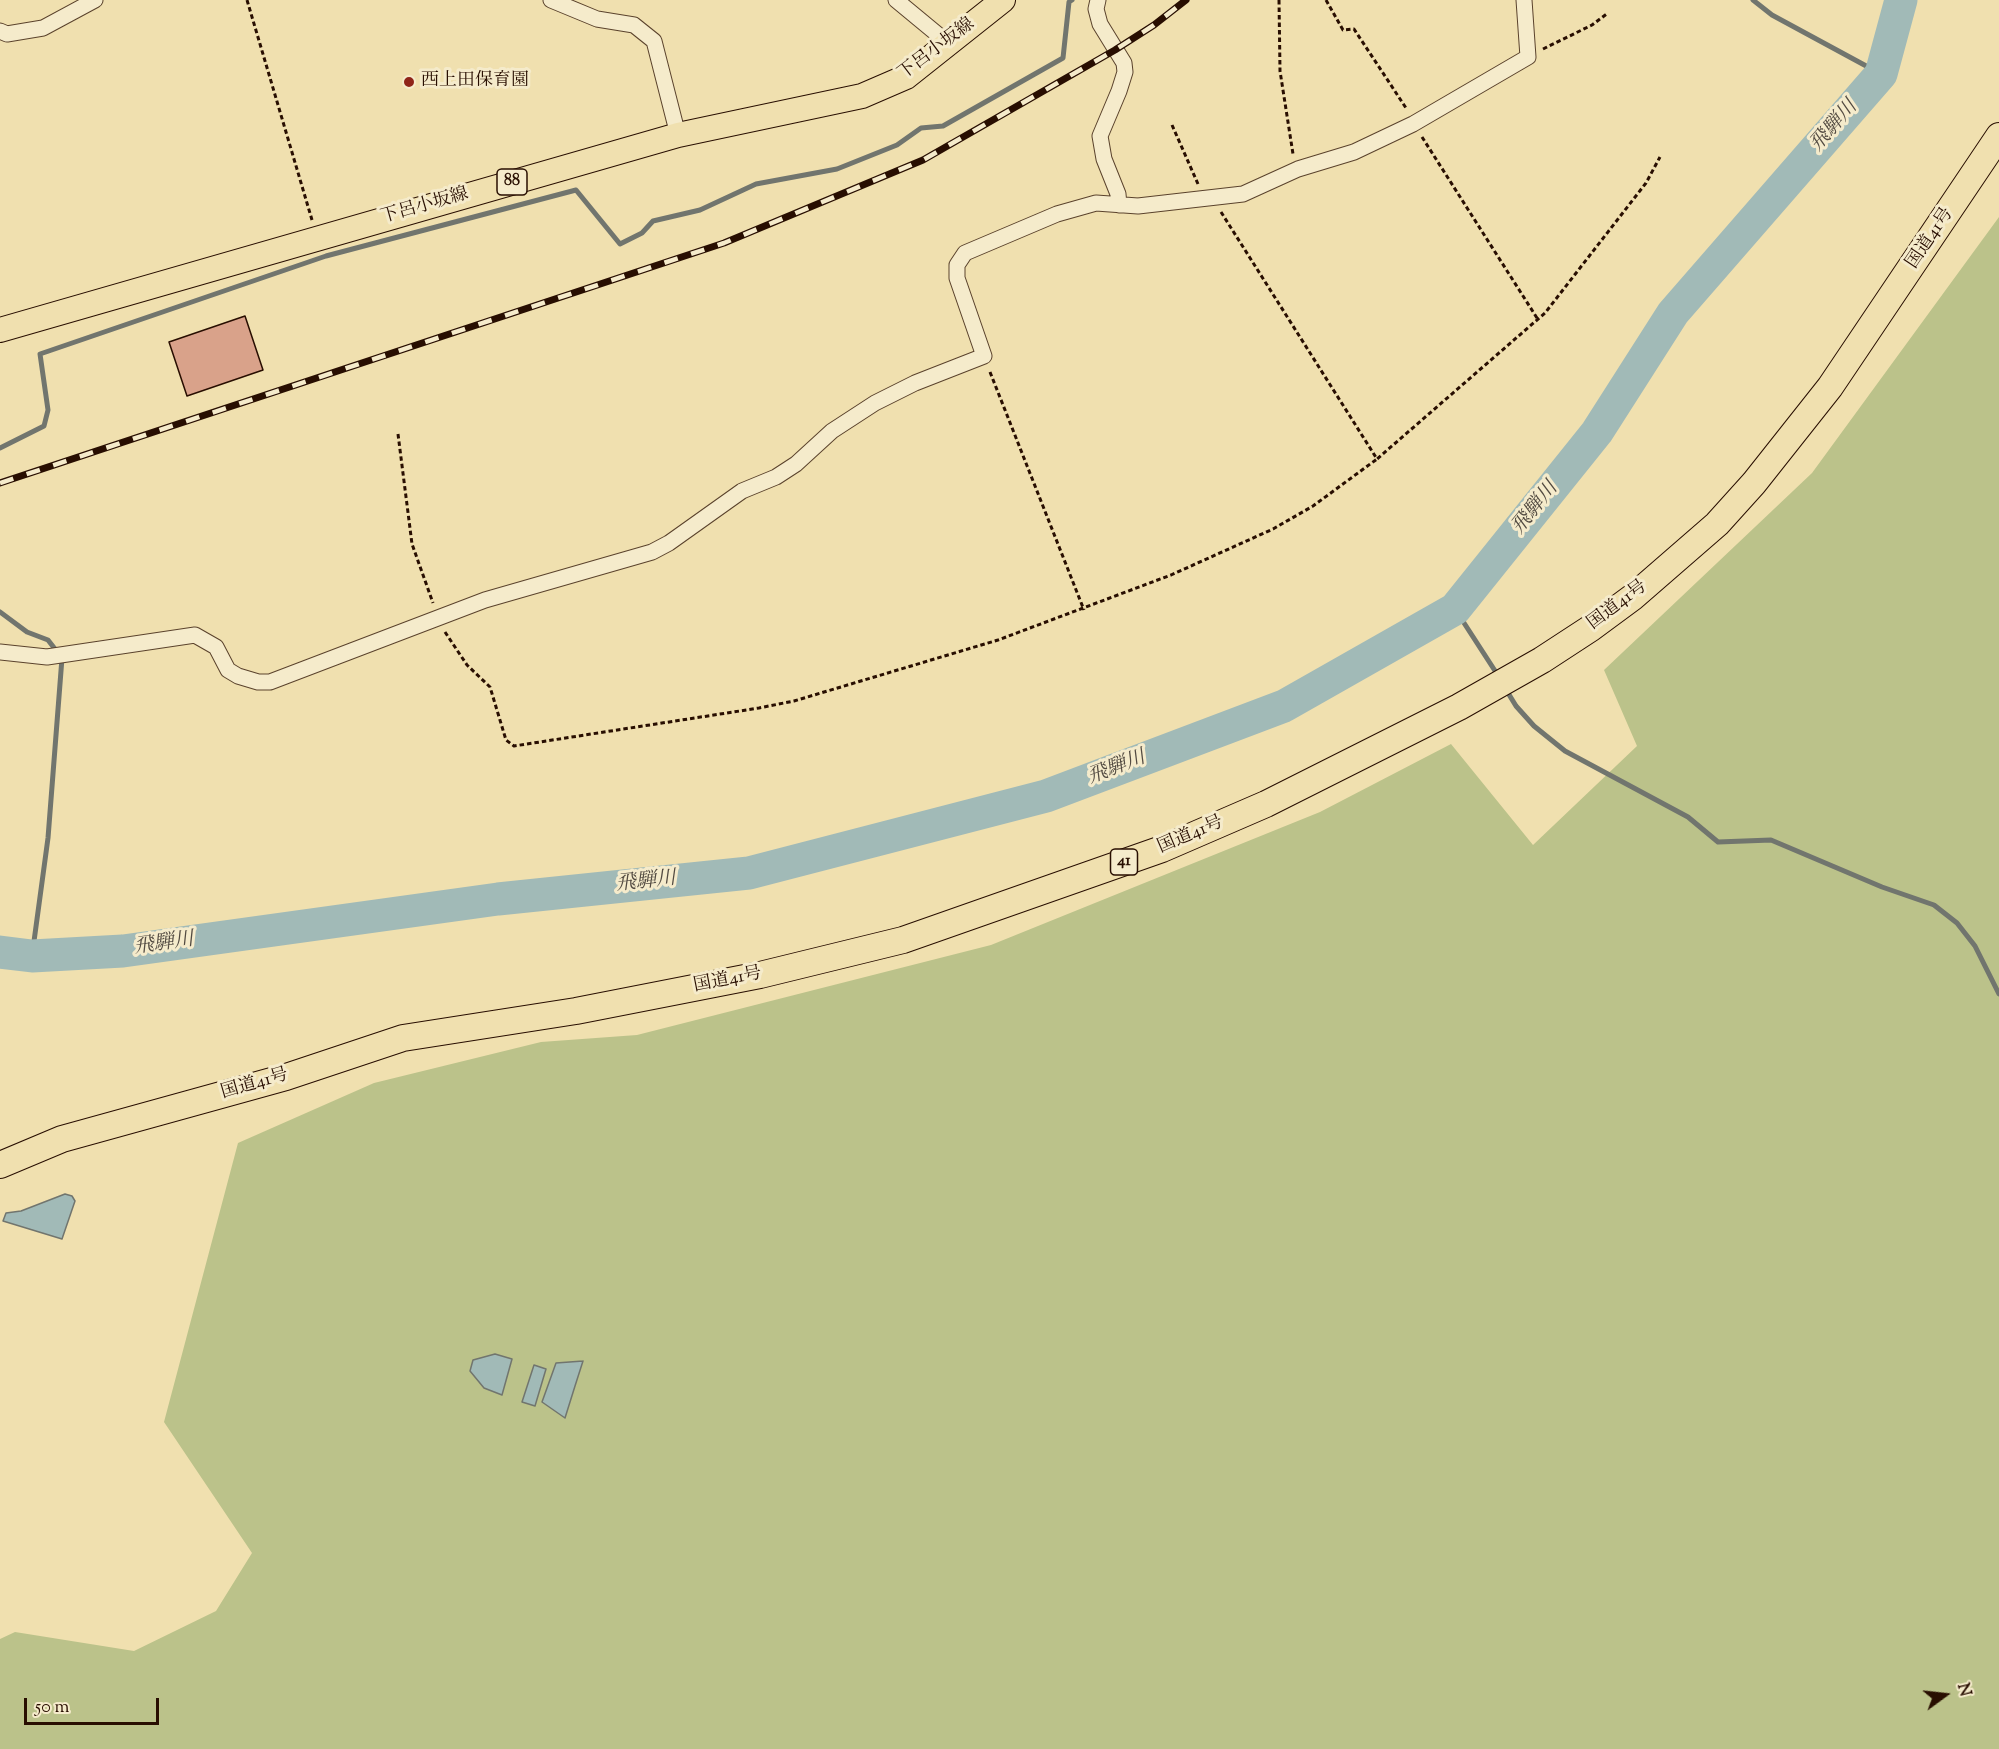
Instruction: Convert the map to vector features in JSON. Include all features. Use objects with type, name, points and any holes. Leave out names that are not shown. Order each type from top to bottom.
[{"type":"highway","name":"国道41号","points":[[0,1164],[71,1136],[286,1077],[403,1038],[576,1011],[760,975],[903,940],[1172,844],[1266,804],[1459,707],[1591,628],[1633,597],[1717,524],[1754,483],[1830,387],[1999,136]]},
{"type":"main road","name":"下呂小坂線","points":[[0,330],[678,135],[862,96],[906,77],[1003,0]]},
{"type":"street","points":[[0,31],[7,34],[43,28],[94,0]]},
{"type":"street","points":[[551,0],[597,19],[634,25],[654,41],[678,135]]},
{"type":"street","points":[[896,0],[948,43]]},
{"type":"street","points":[[1098,0],[1096,9],[1100,24],[1124,63],[1125,72],[1100,136],[1104,159],[1118,194],[1119,205]]},
{"type":"street","points":[[0,652],[47,657],[195,635],[216,648],[228,670],[238,676],[258,682],[270,682],[485,600],[652,552],[669,543],[742,491],[776,477],[795,465],[832,431],[875,403],[915,383],[984,356],[957,278],[957,265],[965,253],[1058,214],[1096,203],[1138,206],[1243,194],[1295,171],[1354,152],[1415,123],[1528,57],[1524,0]]},
{"type":"path","points":[[247,0],[317,238]]},
{"type":"path","points":[[1279,0],[1280,71],[1295,171]]},
{"type":"path","points":[[1326,0],[1343,30],[1354,29],[1537,318]]},
{"type":"path","points":[[1528,57],[1592,24],[1608,13]]},
{"type":"path","points":[[1172,125],[1209,199],[1377,459]]},
{"type":"path","points":[[398,434],[412,544],[439,619],[450,642],[467,665],[490,687],[506,740],[514,746],[794,701],[998,640],[1084,610],[1273,529],[1312,506],[1377,459],[1545,313],[1646,183],[1660,157]]},
{"type":"path","points":[[984,356],[1084,610]]},
{"type":"green space","points":[[1999,217],[1999,1749],[0,1749],[0,1639],[15,1632],[134,1651],[216,1611],[252,1553],[164,1422],[238,1143],[374,1083],[541,1042],[637,1035],[991,945],[1320,812],[1451,744],[1533,845],[1637,746],[1604,670],[1812,473]]},
{"type":"water","points":[[65,1194],[72,1196],[75,1201],[62,1239],[3,1221],[6,1213],[21,1211]]},
{"type":"water","points":[[495,1354],[512,1359],[502,1395],[484,1388],[470,1371],[473,1360]]},
{"type":"water","points":[[583,1361],[565,1418],[542,1402],[556,1363]]},
{"type":"water","points":[[534,1365],[546,1369],[535,1406],[522,1402]]},
{"type":"building","points":[[245,316],[263,370],[187,396],[169,342]]},
{"type":"waterway","points":[[0,448],[44,426],[48,410],[40,354],[326,256],[576,190],[620,244],[642,233],[653,221],[700,210],[756,184],[837,169],[897,145],[921,128],[943,126],[1063,58],[1069,2],[1072,0]]},
{"type":"waterway","points":[[1753,0],[1772,15],[1881,74]]},
{"type":"waterway","name":"飛騨川","points":[[0,952],[32,956],[123,951],[498,899],[749,873],[1046,796],[1284,706],[1455,609],[1597,432],[1673,313],[1881,74],[1901,0]]},
{"type":"waterway","points":[[1455,609],[1499,677]]},
{"type":"waterway","points":[[0,612],[27,632],[48,640],[62,658],[48,838],[32,956]]},
{"type":"waterway","points":[[1505,688],[1516,706],[1534,726],[1565,751],[1688,817],[1718,842],[1771,840],[1882,887],[1934,905],[1957,923],[1975,946],[1999,994]]},
{"type":"railway","points":[[0,483],[724,243],[923,160],[1115,50],[1154,25],[1186,0]]},
{"type":"place","name":"西上田保育園","points":[[409,82]]}]
